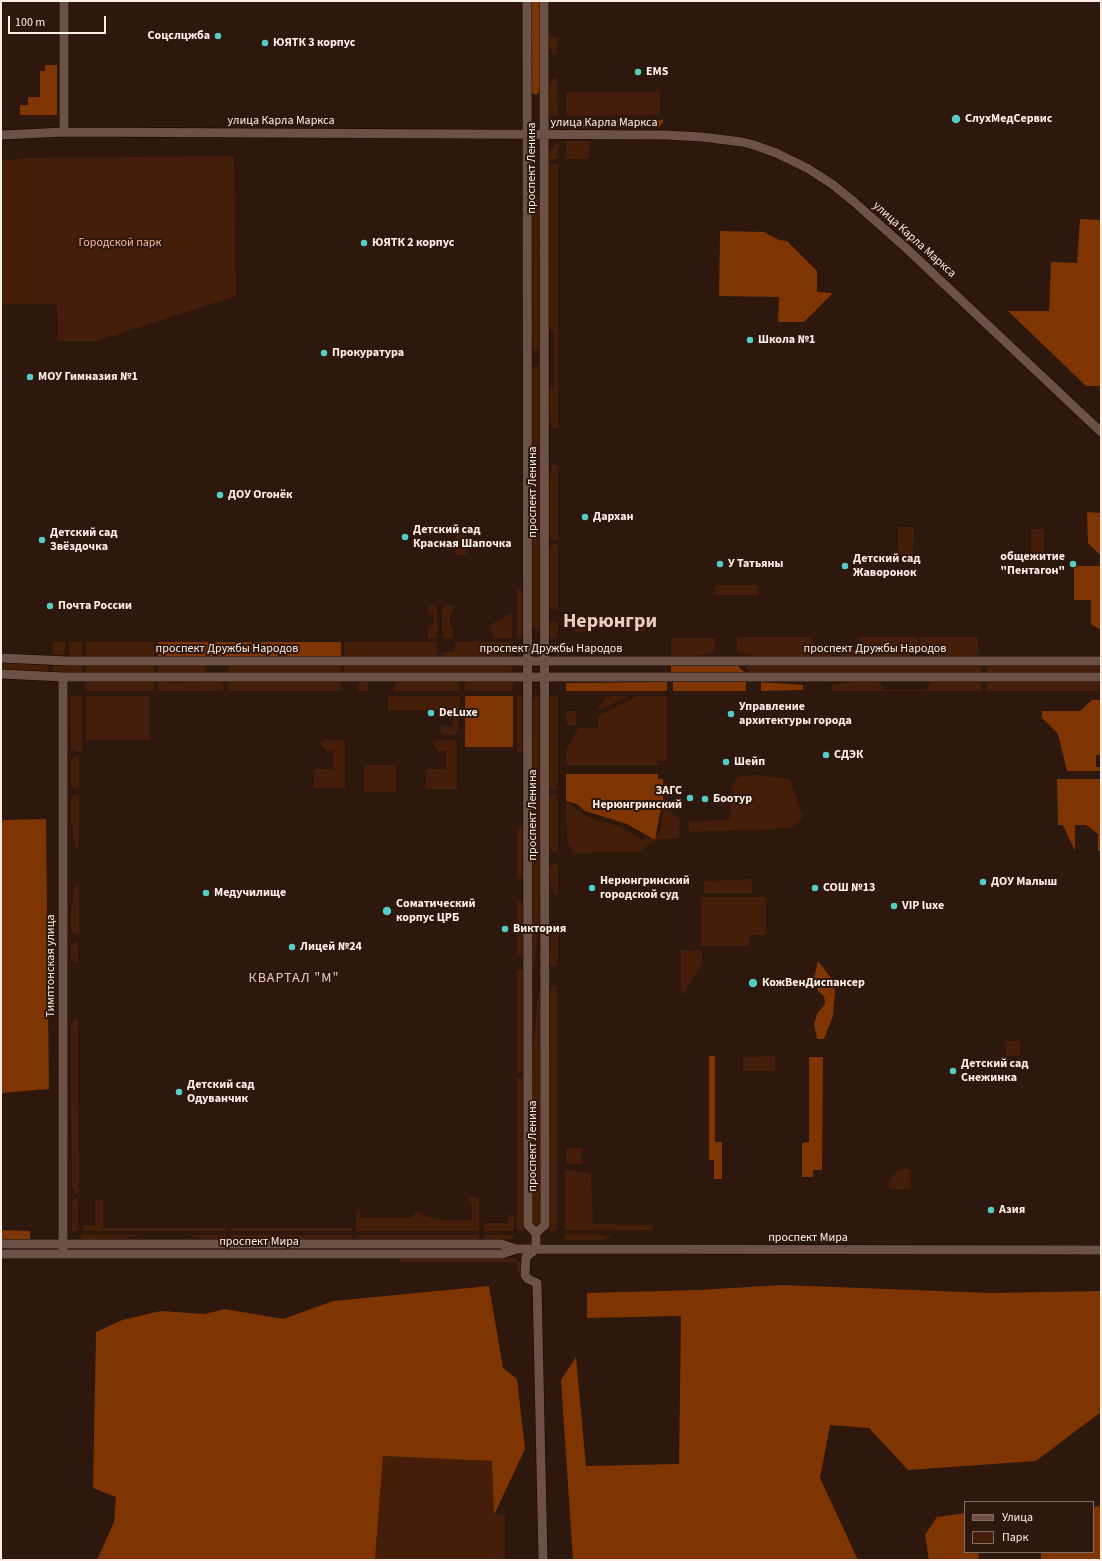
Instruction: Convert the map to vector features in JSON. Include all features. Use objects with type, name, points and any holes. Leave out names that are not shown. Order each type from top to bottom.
[{"type":"street","points":[[64,1],[64,132]]},
{"type":"street","name":"проспект Ленина","points":[[527,1],[528,1225],[536,1233],[536,1249]]},
{"type":"street","name":"проспект Ленина","points":[[536,1233],[545,1225],[544,1]]},
{"type":"street","name":"улица Карла Маркса","points":[[1,135],[64,132],[666,135],[742,142],[776,152],[807,168],[832,184],[906,248],[1101,432]]},
{"type":"street","name":"проспект Дружбы Народов","points":[[1,658],[67,661],[1101,661]]},
{"type":"street","points":[[1,674],[63,678],[1101,678]]},
{"type":"street","name":"Тимптонская улица","points":[[63,678],[63,1254]]},
{"type":"street","points":[[528,982],[545,982]]},
{"type":"street","name":"проспект Мира","points":[[1,1244],[502,1244],[516,1249],[1101,1250]]},
{"type":"street","name":"проспект Мира","points":[[1,1254],[502,1254],[516,1249]]},
{"type":"street","points":[[536,1249],[526,1257],[525,1275],[528,1279],[537,1283],[543,1560]]},
{"type":"green space","points":[[548,37],[557,37],[557,54],[553,54],[548,45]]},
{"type":"green space","points":[[553,78],[557,78],[558,116],[548,116],[548,92]]},
{"type":"green space","points":[[566,92],[660,92],[660,115],[566,116]]},
{"type":"green space","points":[[566,141],[589,141],[589,159],[566,159]]},
{"type":"green space","points":[[558,143],[558,159],[548,159],[551,148]]},
{"type":"green space","name":"Городской парк","points":[[234,156],[236,296],[96,341],[58,341],[57,304],[1,304],[1,161],[25,158]]},
{"type":"green space","points":[[548,164],[558,164],[558,428],[552,428],[549,405],[549,389],[554,389],[554,331],[548,330]]},
{"type":"green space","points":[[535,195],[540,199],[540,349],[537,351],[532,347],[531,199]]},
{"type":"green space","points":[[535,366],[540,367],[541,460],[532,460],[532,369]]},
{"type":"green space","points":[[531,464],[541,464],[541,626],[537,630],[532,626]]},
{"type":"green space","points":[[552,465],[558,465],[558,540],[553,540],[549,536],[549,479]]},
{"type":"green space","points":[[898,527],[914,527],[913,556],[898,555]]},
{"type":"green space","points":[[1031,529],[1044,529],[1044,557],[1031,557]]},
{"type":"green space","points":[[456,531],[467,531],[467,555],[456,555]]},
{"type":"green space","points":[[553,544],[558,544],[558,610],[551,608],[549,604],[549,550]]},
{"type":"green space","points":[[715,585],[758,585],[758,595],[715,595]]},
{"type":"green space","points":[[517,588],[522,591],[523,595],[523,637],[517,637]]},
{"type":"green space","points":[[428,605],[434,605],[437,608],[438,638],[428,638],[428,627],[433,626],[433,613],[428,613]]},
{"type":"green space","points":[[445,605],[453,605],[453,613],[450,614],[450,627],[453,627],[453,638],[442,638],[442,610]]},
{"type":"green space","points":[[512,612],[512,638],[495,638],[489,626]]},
{"type":"green space","points":[[549,622],[558,622],[558,638],[549,638]]},
{"type":"green space","points":[[575,622],[586,622],[586,632],[575,632]]},
{"type":"green space","points":[[635,622],[645,622],[645,632],[635,632]]},
{"type":"green space","points":[[737,637],[812,637],[813,649],[834,649],[834,653],[830,657],[762,657],[737,652]]},
{"type":"green space","points":[[859,637],[917,637],[917,652],[912,652],[908,657],[843,657],[840,655],[839,649],[859,649]]},
{"type":"green space","points":[[920,637],[978,637],[978,653],[974,657],[931,657],[927,652],[920,652]]},
{"type":"green space","points":[[671,638],[715,638],[715,652],[687,658],[671,658]]},
{"type":"green space","points":[[53,642],[65,642],[65,652],[62,656],[53,657]]},
{"type":"green space","points":[[69,642],[82,642],[82,657],[70,655]]},
{"type":"green space","points":[[86,642],[154,642],[154,657],[86,657]]},
{"type":"green space","points":[[344,642],[438,642],[438,652],[436,656],[433,657],[344,657]]},
{"type":"green space","points":[[455,642],[513,642],[513,654],[504,657],[444,656],[442,652],[454,652]]},
{"type":"green space","points":[[1,661],[48,664],[48,673],[1,670]]},
{"type":"green space","points":[[53,664],[82,664],[82,674],[52,674]]},
{"type":"green space","points":[[86,664],[154,665],[154,674],[86,674]]},
{"type":"green space","points":[[158,665],[205,665],[206,670],[205,673],[158,674]]},
{"type":"green space","points":[[230,665],[341,665],[341,674],[230,673],[228,669]]},
{"type":"green space","points":[[344,665],[511,665],[513,670],[511,673],[344,674]]},
{"type":"green space","points":[[743,665],[982,665],[982,673],[751,673]]},
{"type":"green space","points":[[986,665],[1101,665],[1101,673],[986,673]]},
{"type":"green space","points":[[86,681],[154,681],[154,691],[86,691]]},
{"type":"green space","points":[[158,681],[175,683],[220,681],[223,685],[223,691],[158,691]]},
{"type":"green space","points":[[231,681],[341,681],[341,691],[228,691],[228,685]]},
{"type":"green space","points":[[361,681],[368,681],[369,691],[357,691],[358,685]]},
{"type":"green space","points":[[396,681],[456,681],[459,684],[460,691],[393,691]]},
{"type":"green space","points":[[468,681],[513,681],[513,691],[465,691],[465,684]]},
{"type":"green space","points":[[878,681],[884,690],[926,690],[933,681],[982,682],[982,691],[831,691],[831,685]]},
{"type":"green space","points":[[1101,681],[1101,691],[986,691],[986,682]]},
{"type":"green space","points":[[70,696],[82,696],[82,751],[78,752],[73,750],[71,746]]},
{"type":"green space","points":[[86,696],[149,696],[149,740],[86,740]]},
{"type":"green space","points":[[388,696],[460,696],[458,732],[453,735],[446,735],[442,734],[441,732],[441,726],[453,726],[453,710],[388,710]]},
{"type":"green space","points":[[517,696],[524,696],[523,750],[517,753]]},
{"type":"green space","points":[[537,696],[541,699],[541,790],[531,790],[532,699]]},
{"type":"green space","points":[[549,696],[558,696],[558,790],[549,790]]},
{"type":"green space","points":[[608,696],[629,696],[598,711],[598,708]]},
{"type":"green space","points":[[637,696],[667,696],[667,761],[658,761],[658,765],[566,765],[566,751],[578,728],[598,728],[598,716]]},
{"type":"green space","points":[[566,711],[576,711],[576,725],[567,725]]},
{"type":"green space","points":[[326,739],[342,740],[345,743],[345,788],[314,788],[314,769],[333,769],[333,751],[326,751],[321,745]]},
{"type":"green space","points":[[438,740],[454,740],[457,743],[457,789],[426,789],[426,769],[446,769],[446,751],[438,751],[434,746],[434,742]]},
{"type":"green space","points":[[79,755],[79,790],[73,788],[71,784],[71,761],[74,757]]},
{"type":"green space","points":[[364,765],[396,765],[396,792],[364,792]]},
{"type":"green space","points":[[757,775],[790,779],[803,817],[791,828],[690,832],[688,822],[730,819],[732,788],[735,780],[741,776]]},
{"type":"green space","points":[[76,794],[79,794],[79,848],[75,848],[71,819],[71,800]]},
{"type":"green space","points":[[531,794],[541,794],[541,901],[534,966],[531,966]]},
{"type":"green space","points":[[549,794],[558,794],[558,853],[552,851],[549,846]]},
{"type":"green space","points":[[566,801],[578,811],[591,818],[621,827],[642,840],[660,834],[663,805],[680,819],[679,838],[655,840],[640,852],[575,853],[567,843]]},
{"type":"green space","points":[[517,828],[521,828],[523,832],[524,875],[517,880]]},
{"type":"green space","points":[[558,863],[558,894],[553,894],[549,870],[552,865]]},
{"type":"green space","points":[[752,879],[752,893],[704,893],[704,881]]},
{"type":"green space","points":[[75,884],[79,884],[79,935],[73,933],[71,928],[71,913]]},
{"type":"green space","points":[[701,897],[766,897],[766,935],[749,935],[749,946],[701,946]]},
{"type":"green space","points":[[517,899],[524,904],[524,955],[517,955]]},
{"type":"green space","points":[[554,930],[558,932],[558,966],[549,966],[552,932]]},
{"type":"green space","points":[[78,941],[78,964],[71,960],[71,946]]},
{"type":"green space","points":[[681,950],[702,951],[702,964],[684,994],[681,993]]},
{"type":"green space","points":[[517,970],[524,970],[524,1069],[519,1073],[517,1073]]},
{"type":"green space","points":[[557,985],[557,1231],[549,1231],[549,994],[552,987]]},
{"type":"green space","points":[[540,992],[541,1223],[535,1226],[531,1221],[531,1075],[538,994]]},
{"type":"green space","points":[[78,1018],[79,1194],[75,1193],[72,1188],[71,1026],[73,1020]]},
{"type":"green space","points":[[1006,1041],[1020,1041],[1020,1056],[1006,1056]]},
{"type":"green space","points":[[775,1056],[775,1071],[743,1071],[743,1057]]},
{"type":"green space","points":[[517,1077],[522,1078],[524,1081],[523,1231],[517,1231]]},
{"type":"green space","points":[[566,1148],[581,1148],[581,1164],[566,1163]]},
{"type":"green space","points":[[900,1169],[910,1169],[911,1189],[889,1189],[889,1179]]},
{"type":"green space","points":[[565,1170],[591,1173],[593,1224],[653,1225],[653,1230],[565,1230]]},
{"type":"green space","points":[[469,1197],[476,1197],[479,1200],[479,1231],[356,1231],[356,1211],[360,1211],[360,1218],[412,1218],[416,1211],[424,1216],[442,1220],[472,1220],[472,1204],[469,1204]]},
{"type":"green space","points":[[78,1198],[78,1231],[72,1231],[72,1202],[74,1199]]},
{"type":"green space","points":[[95,1200],[103,1200],[103,1228],[227,1228],[227,1231],[83,1231],[83,1225],[95,1225]]},
{"type":"green space","points":[[508,1215],[514,1215],[514,1231],[484,1231],[484,1223],[508,1223]]},
{"type":"green space","points":[[231,1228],[352,1228],[352,1231],[231,1231]]},
{"type":"green space","points":[[81,1234],[140,1235],[116,1240],[81,1240]]},
{"type":"green space","points":[[565,1234],[612,1235],[604,1240],[565,1240]]},
{"type":"green space","points":[[186,1235],[227,1235],[224,1240],[211,1240]]},
{"type":"green space","points":[[231,1235],[352,1236],[348,1240],[234,1240]]},
{"type":"green space","points":[[356,1235],[479,1235],[479,1237],[475,1241],[358,1240]]},
{"type":"green space","points":[[484,1235],[514,1235],[514,1239],[487,1241],[484,1239]]},
{"type":"green space","points":[[499,1247],[499,1250],[91,1250],[91,1248]]},
{"type":"green space","points":[[400,1258],[517,1258],[517,1262],[400,1262]]},
{"type":"green space","points":[[517,1262],[524,1262],[524,1272],[517,1272]]},
{"type":"green space","points":[[383,1456],[493,1461],[494,1514],[505,1515],[505,1560],[375,1560]]},
{"type":"shaded area","points":[[530,1],[540,1],[540,91],[536,95],[532,93]]},
{"type":"shaded area","points":[[45,65],[57,65],[57,115],[20,115],[20,105],[28,105],[28,97],[40,97],[40,71],[45,71]]},
{"type":"shaded area","points":[[566,120],[663,120],[663,123],[659,127],[566,128]]},
{"type":"shaded area","points":[[1080,219],[1101,220],[1101,386],[1086,386],[1008,311],[1049,311],[1051,262],[1077,263]]},
{"type":"shaded area","points":[[720,231],[764,232],[779,240],[787,241],[817,271],[817,292],[833,293],[804,322],[778,322],[779,297],[719,296]]},
{"type":"shaded area","points":[[1087,512],[1101,513],[1101,556],[1088,543]]},
{"type":"shaded area","points":[[1074,566],[1101,566],[1101,630],[1091,624],[1091,600],[1074,600]]},
{"type":"shaded area","points":[[158,642],[341,642],[341,657],[158,657]]},
{"type":"shaded area","points":[[671,665],[737,665],[745,673],[671,673]]},
{"type":"shaded area","points":[[667,682],[667,691],[566,691],[566,683]]},
{"type":"shaded area","points":[[673,682],[746,682],[746,691],[673,691]]},
{"type":"shaded area","points":[[761,682],[803,685],[803,690],[761,691]]},
{"type":"shaded area","points":[[465,696],[513,696],[513,747],[465,747]]},
{"type":"shaded area","points":[[1092,700],[1101,700],[1101,755],[1096,755],[1096,767],[1101,767],[1101,771],[1067,771],[1058,734],[1042,718],[1042,711],[1080,711]]},
{"type":"shaded area","points":[[566,774],[658,774],[658,779],[663,779],[663,805],[655,840],[627,824],[585,811],[577,804],[566,801]]},
{"type":"shaded area","points":[[1057,779],[1101,779],[1101,851],[1098,851],[1098,834],[1086,825],[1075,825],[1075,851],[1063,825],[1058,825]]},
{"type":"shaded area","points":[[46,819],[49,1089],[1,1093],[1,820]]},
{"type":"shaded area","points":[[818,961],[832,979],[835,992],[833,1016],[824,1039],[817,1039],[814,1024],[817,1014],[825,1004],[824,996],[818,991],[814,978]]},
{"type":"shaded area","points":[[709,1056],[715,1056],[715,1142],[722,1142],[722,1179],[714,1179],[714,1160],[709,1160]]},
{"type":"shaded area","points":[[809,1057],[823,1057],[822,1170],[813,1170],[813,1177],[802,1177],[802,1143],[809,1142]]},
{"type":"shaded area","points":[[1,1230],[30,1231],[30,1239],[1,1239]]},
{"type":"shaded area","points":[[783,1285],[990,1293],[1101,1291],[1101,1412],[1036,1461],[908,1470],[869,1428],[830,1425],[820,1478],[858,1560],[573,1560],[561,1380],[576,1357],[586,1466],[679,1464],[681,1316],[587,1318],[587,1293],[698,1290]]},
{"type":"shaded area","points":[[489,1286],[503,1368],[517,1379],[525,1449],[494,1515],[492,1461],[383,1456],[375,1560],[97,1560],[114,1522],[116,1497],[93,1488],[96,1332],[122,1320],[161,1311],[205,1314],[225,1309],[283,1319],[333,1301]]},
{"type":"shaded area","points":[[1101,1506],[1101,1560],[1041,1560],[1041,1553],[1094,1553],[1094,1507]]},
{"type":"shaded area","points":[[964,1513],[964,1553],[978,1553],[979,1560],[929,1560],[925,1535],[937,1517]]},
{"type":"place","name":"Соцслцжба","points":[[218,36]]},
{"type":"place","name":"ЮЯТК 3 корпус","points":[[265,43]]},
{"type":"place","name":"EMS","points":[[638,72]]},
{"type":"place","name":"СлухМедСервис","points":[[956,119]]},
{"type":"place","name":"ЮЯТК 2 корпус","points":[[364,243]]},
{"type":"place","name":"Школа №1","points":[[750,340]]},
{"type":"place","name":"Прокуратура","points":[[324,353]]},
{"type":"place","name":"МОУ Гимназия №1","points":[[30,377]]},
{"type":"place","name":"ДОУ Огонёк","points":[[220,495]]},
{"type":"place","name":"Дархан","points":[[585,517]]},
{"type":"place","name":"Детский сад Красная Шапочка","points":[[405,537]]},
{"type":"place","name":"Детский сад Звёздочка","points":[[42,540]]},
{"type":"place","name":"У Татьяны","points":[[720,564]]},
{"type":"place","name":"общежитие \"Пентагон\"","points":[[1073,564]]},
{"type":"place","name":"Детский сад Жаворонок","points":[[845,566]]},
{"type":"place","name":"Почта России","points":[[50,606]]},
{"type":"place","name":"DeLuxe","points":[[431,713]]},
{"type":"place","name":"Управление архитектуры города","points":[[731,714]]},
{"type":"place","name":"СДЭК","points":[[826,755]]},
{"type":"place","name":"Шейп","points":[[726,762]]},
{"type":"place","name":"ЗАГС Нерюнгринский","points":[[690,798]]},
{"type":"place","name":"Боотур","points":[[705,799]]},
{"type":"place","name":"ДОУ Малыш","points":[[983,882]]},
{"type":"place","name":"Нерюнгринский городской суд","points":[[592,888]]},
{"type":"place","name":"СОШ №13","points":[[815,888]]},
{"type":"place","name":"Медучилище","points":[[206,893]]},
{"type":"place","name":"VIP luxe","points":[[894,906]]},
{"type":"place","name":"Соматический корпус ЦРБ","points":[[387,911]]},
{"type":"place","name":"Виктория","points":[[505,929]]},
{"type":"place","name":"Лицей №24","points":[[292,947]]},
{"type":"place","name":"КожВенДиспансер","points":[[753,983]]},
{"type":"place","name":"Детский сад Снежинка","points":[[953,1071]]},
{"type":"place","name":"Детский сад Одуванчик","points":[[179,1092]]},
{"type":"place","name":"Азия","points":[[991,1210]]},
{"type":"district","name":"Нерюнгри","points":[[610,623]]},
{"type":"district","name":"КВАРТАЛ \"М\"","points":[[294,979]]}]
